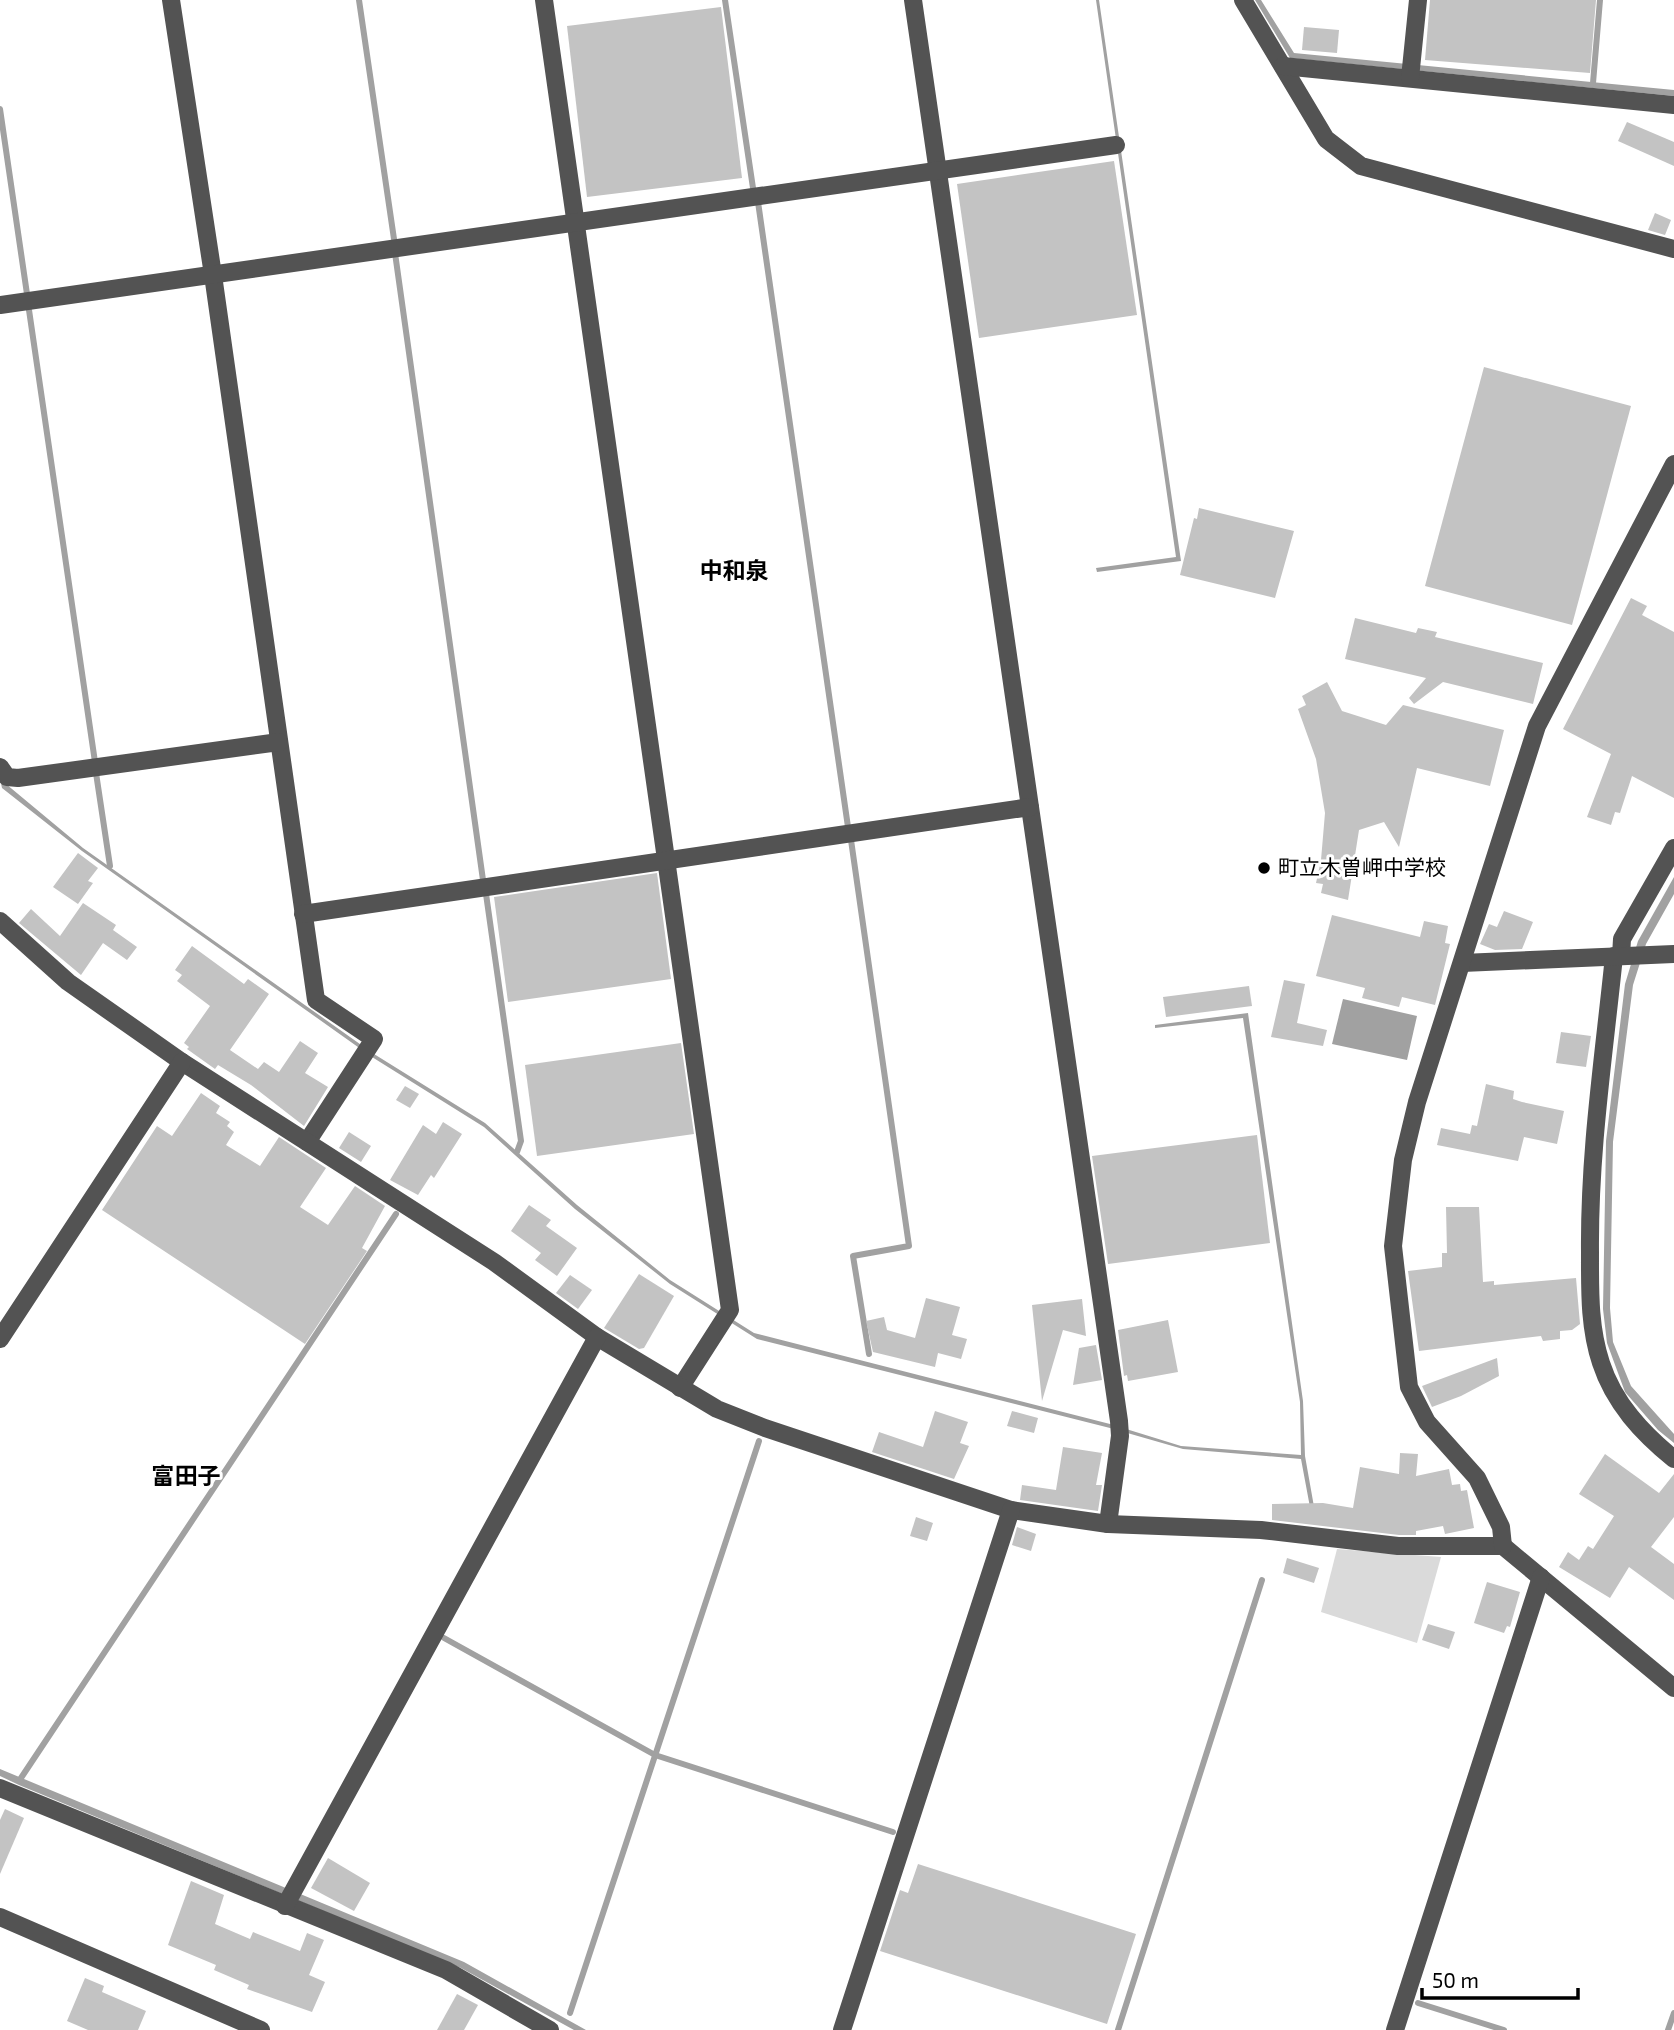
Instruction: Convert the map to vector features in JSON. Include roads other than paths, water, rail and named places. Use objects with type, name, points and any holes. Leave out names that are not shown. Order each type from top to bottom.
[{"type":"street","points":[[171,0],[214,275],[316,1000],[374,1039],[307,1142]]},
{"type":"street","points":[[544,0],[667,860],[725,1317],[680,1388]]},
{"type":"street","points":[[913,0],[1120,1428],[1108,1524]]},
{"type":"street","points":[[1244,0],[1326,139],[1361,166],[1674,249]]},
{"type":"street","points":[[1411,71],[1418,0]]},
{"type":"street","points":[[1283,66],[1411,71],[1674,105]]},
{"type":"street","points":[[0,305],[1116,145]]},
{"type":"street","points":[[1503,1546],[1501,1527],[1477,1478],[1427,1422],[1409,1387],[1393,1246],[1404,1160],[1417,1102],[1537,726],[1674,464]]},
{"type":"street","points":[[0,767],[7,777],[18,778],[279,742]]},
{"type":"street","points":[[303,914],[1030,807]]},
{"type":"street","points":[[1674,848],[1622,939],[1627,955],[1593,1142],[1590,1303],[1601,1364],[1616,1395],[1637,1426],[1674,1458]]},
{"type":"street","points":[[0,921],[68,982],[182,1062],[494,1262],[597,1337],[717,1409],[765,1428],[1011,1510],[1108,1524],[1261,1530],[1398,1546],[1503,1546],[1674,1688]]},
{"type":"street","points":[[1462,964],[1674,954]]},
{"type":"street","points":[[0,1339],[182,1062]]},
{"type":"street","points":[[287,1904],[597,1337]]},
{"type":"street","points":[[842,2030],[1011,1510]]},
{"type":"street","points":[[1395,2030],[1541,1577]]},
{"type":"street","points":[[0,1788],[446,1970],[550,2030]]},
{"type":"street","points":[[0,1917],[261,2030]]},
{"type":"waterway","points":[[359,0],[394,239]]},
{"type":"waterway","points":[[725,0],[753,188]]},
{"type":"waterway","points":[[1593,83],[1600,0]]},
{"type":"waterway","points":[[0,109],[27,294]]},
{"type":"waterway","points":[[758,202],[848,827]]},
{"type":"waterway","points":[[395,253],[483,880]]},
{"type":"waterway","points":[[29,310],[95,762]]},
{"type":"waterway","points":[[96,773],[110,866]]},
{"type":"waterway","points":[[851,840],[909,1246],[853,1256],[869,1354]]},
{"type":"waterway","points":[[486,894],[521,1141],[517,1152]]},
{"type":"waterway","points":[[21,1778],[396,1214]]},
{"type":"waterway","points":[[570,2013],[759,1441]]},
{"type":"waterway","points":[[1118,2030],[1262,1580]]},
{"type":"waterway","points":[[444,1638],[655,1755],[893,1832]]},
{"type":"waterway","points":[[1418,2003],[1504,2030]]},
{"type":"waterway","points":[[1668,2030],[1674,2013]]},
{"type":"place","name":"町立木曽岬中学校","points":[[1264,868]]},
{"type":"district","name":"中和泉","points":[[734,571]]},
{"type":"district","name":"富田子","points":[[186,1476]]}]
